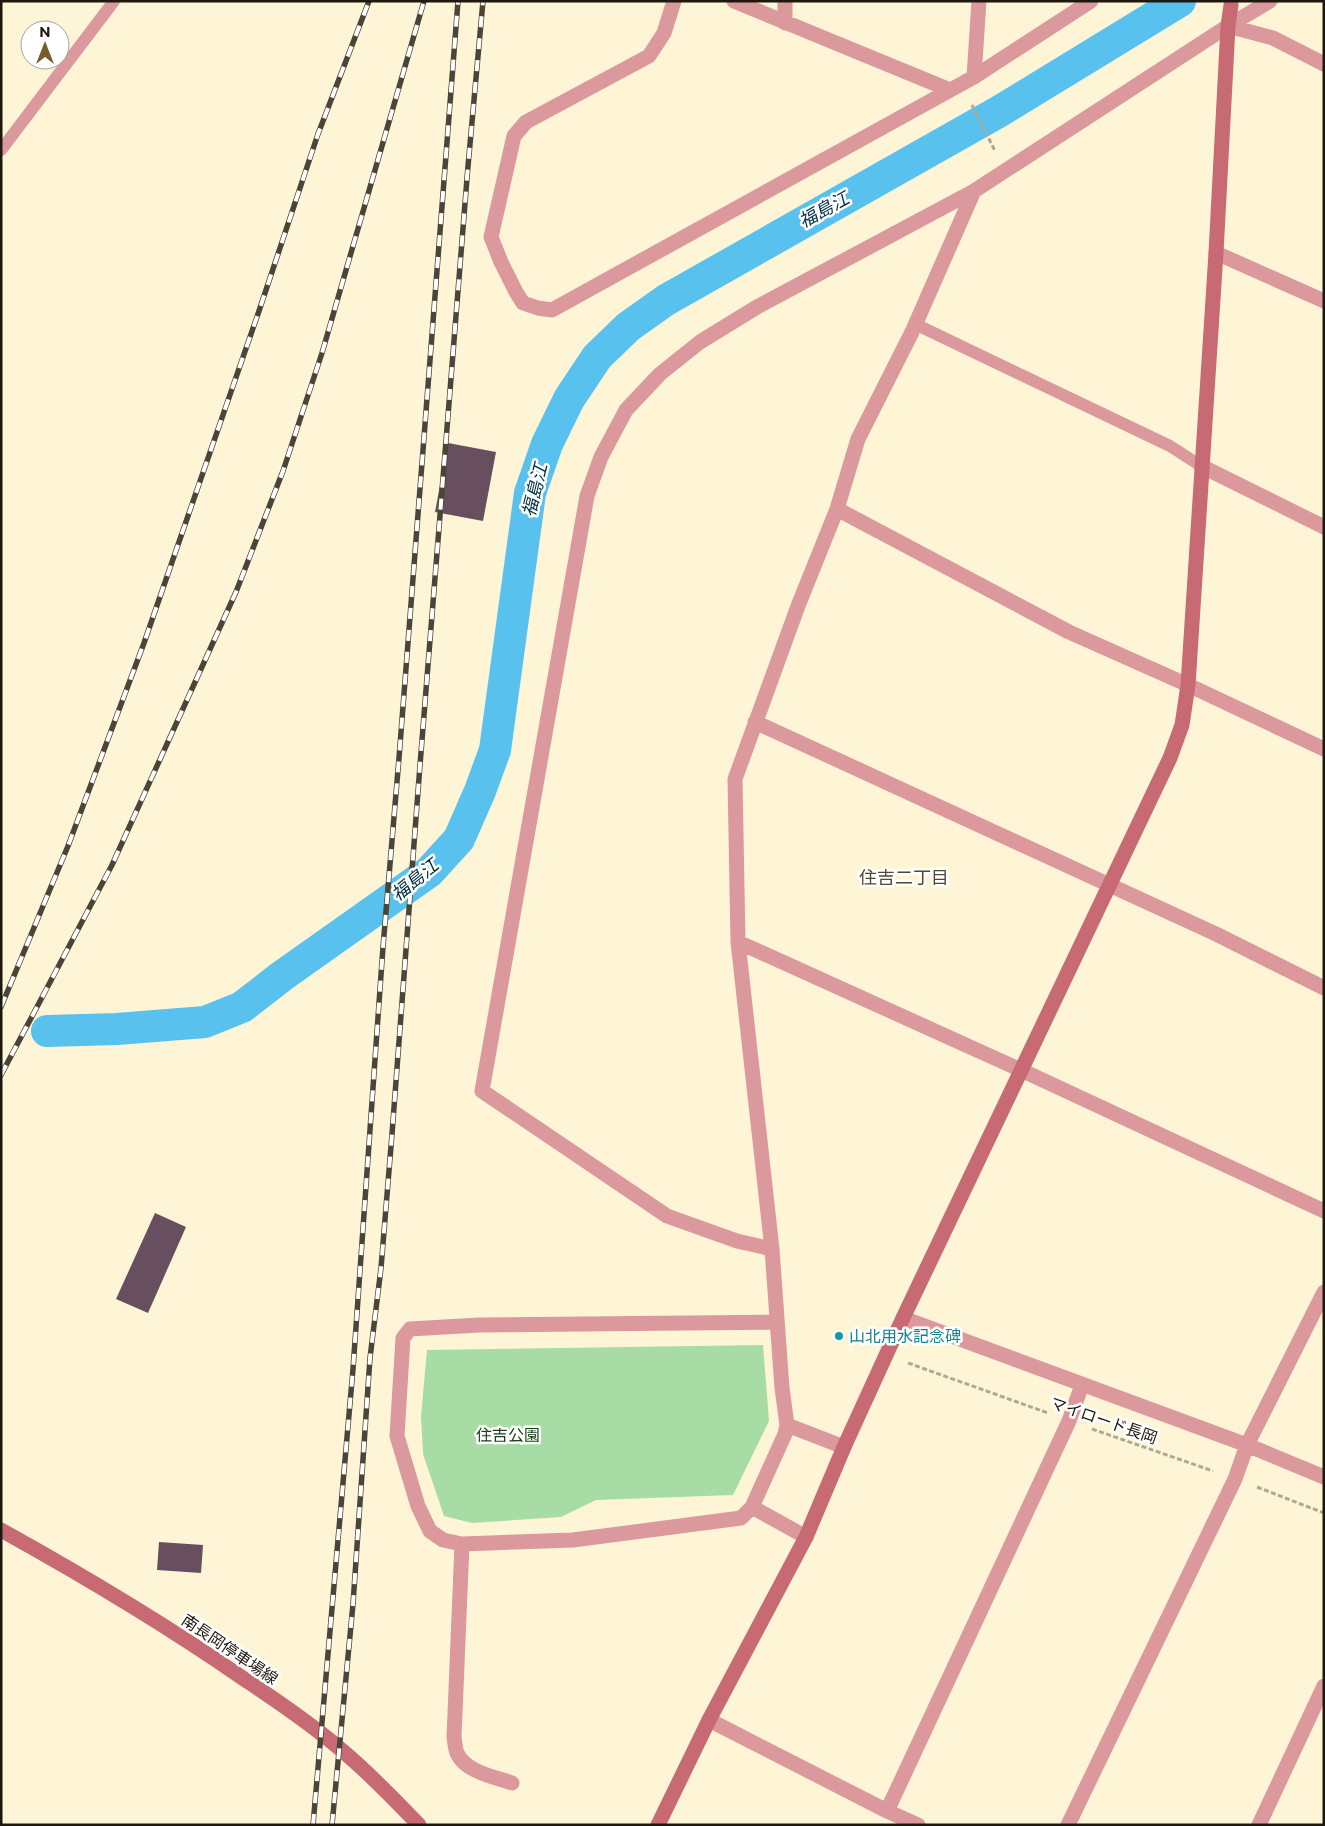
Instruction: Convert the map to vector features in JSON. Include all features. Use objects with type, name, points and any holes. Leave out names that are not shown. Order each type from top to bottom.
[{"type":"street","points":[[674,1],[664,33],[649,56],[526,122],[514,136],[491,237],[500,262],[523,303],[552,310],[974,77],[1091,1]]},
{"type":"street","points":[[734,1],[950,90]]},
{"type":"street","points":[[784,22],[785,1]]},
{"type":"street","points":[[974,77],[979,1]]},
{"type":"street","points":[[772,1249],[737,1241],[667,1216],[482,1090],[587,496],[601,457],[626,410],[666,368],[700,342],[757,307],[974,191],[1228,26],[1270,1]]},
{"type":"street","points":[[658,1825],[709,1720],[806,1537],[844,1447],[903,1318],[1170,758],[1182,725],[1188,685],[1216,253],[1228,26],[1231,3]]},
{"type":"street","points":[[1228,26],[1273,38],[1324,64]]},
{"type":"street","points":[[777,1322],[478,1325],[410,1329],[403,1338],[397,1436],[418,1506],[430,1530],[443,1540],[462,1544],[573,1540],[741,1518],[752,1507],[785,1434],[787,1425],[782,1388],[772,1249],[738,942],[735,779],[798,606],[837,508],[858,438],[915,324],[974,191]]},
{"type":"street","points":[[1216,253],[1324,301]]},
{"type":"street","points":[[1201,466],[1324,527]]},
{"type":"street","points":[[837,508],[1069,632],[1324,749]]},
{"type":"street","points":[[755,722],[1110,884],[1324,988]]},
{"type":"street","points":[[738,942],[1021,1070],[1324,1211]]},
{"type":"street","points":[[1068,1825],[1235,1479],[1248,1445],[1324,1292]]},
{"type":"street","points":[[903,1318],[1248,1445],[1324,1477]]},
{"type":"street","points":[[887,1811],[1069,1421],[1082,1385]]},
{"type":"street","points":[[787,1425],[844,1447]]},
{"type":"street","points":[[752,1507],[806,1537]]},
{"type":"street","name":"南長岡停車場線","points":[[1,1530],[67,1567],[195,1645],[281,1704],[345,1753],[419,1825]]},
{"type":"street","points":[[462,1544],[454,1738],[456,1752],[463,1762],[472,1768],[512,1784]]},
{"type":"street","points":[[1259,1825],[1324,1686]]},
{"type":"street","points":[[709,1720],[918,1825]]},
{"type":"lane","points":[[1,150],[114,1]]},
{"type":"lane","points":[[915,324],[1170,446],[1201,466]]},
{"type":"path","points":[[968,97],[993,147]]},
{"type":"path","name":"マイロード長岡","points":[[892,1344],[912,1352],[907,1363],[915,1367],[1235,1479],[1324,1513]]},
{"type":"green space","name":"住吉公園","points":[[763,1345],[769,1421],[733,1495],[596,1500],[561,1517],[472,1523],[444,1516],[423,1454],[421,1416],[427,1350]]},
{"type":"building","points":[[448,443],[496,452],[483,521],[435,512]]},
{"type":"building","points":[[155,1213],[186,1227],[148,1313],[116,1299]]},
{"type":"building","points":[[159,1542],[203,1545],[201,1573],[157,1570]]},
{"type":"waterway","name":"福島江","points":[[47,1031],[117,1029],[205,1022],[242,1007],[282,976],[429,872],[459,839],[495,750],[530,493],[547,444],[569,399],[597,357],[628,327],[666,300],[1000,111],[1180,1]]},
{"type":"railway","points":[[1,1007],[68,846],[144,643],[318,134],[369,1]]},
{"type":"railway","points":[[1,1075],[112,865],[236,592],[283,471],[322,353],[424,1]]},
{"type":"railway","points":[[313,1825],[353,1369],[383,947],[458,1]]},
{"type":"railway","points":[[332,1825],[353,1604],[370,1358],[381,1268],[468,166],[483,1]]},
{"type":"place","name":"山北用水記念碑","points":[[839,1336]]},
{"type":"district","name":"住吉二丁目","points":[[904,878]]}]
